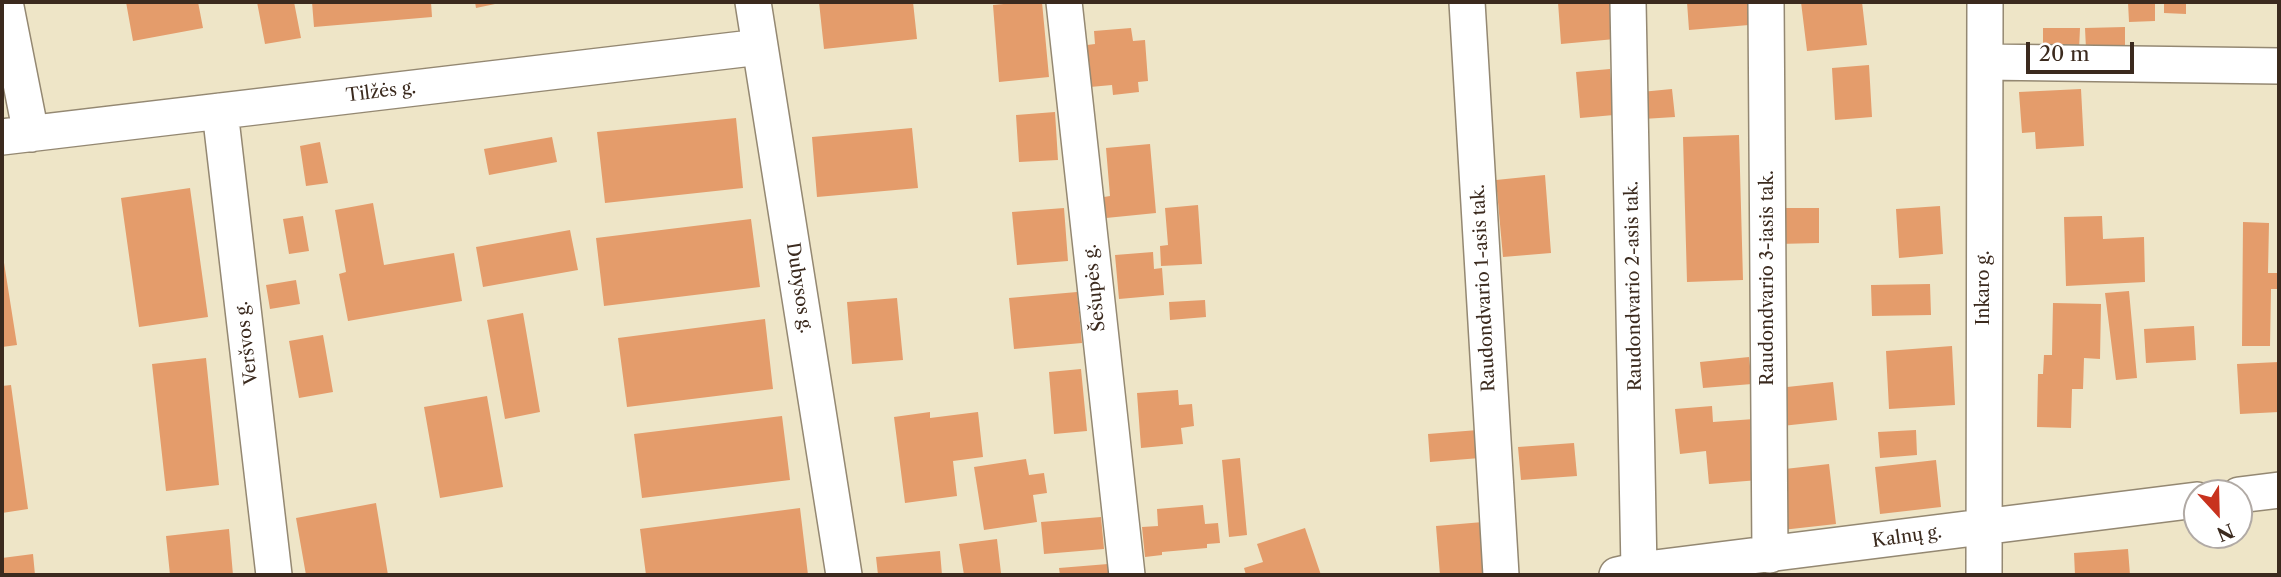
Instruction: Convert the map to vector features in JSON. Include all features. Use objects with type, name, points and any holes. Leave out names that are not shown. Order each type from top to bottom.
[{"type":"street","points":[[5,2],[16,136]]},
{"type":"street","name":"Dubysos g.","points":[[753,2],[844,575]]},
{"type":"street","name":"Šešupės g.","points":[[1063,2],[1127,575]]},
{"type":"street","name":"Raudondvario 1-asis tak.","points":[[1467,2],[1501,575]]},
{"type":"street","name":"Raudondvario 2-asis tak.","points":[[1628,2],[1628,573]]},
{"type":"street","name":"Raudondvario 3-iasis tak.","points":[[1766,2],[1769,555]]},
{"type":"street","name":"Inkaro g.","points":[[1984,575],[1986,2]]},
{"type":"street","name":"Tilžės g.","points":[[16,136],[761,47]]},
{"type":"street","points":[[1984,62],[2279,65]]},
{"type":"street","name":"Veršvos g.","points":[[220,111],[274,575]]},
{"type":"street","points":[[2253,493],[2279,490]]},
{"type":"street","name":"Kalnų g.","points":[[1628,573],[2183,502]]},
{"type":"building","points":[[126,2],[198,2],[203,28],[133,41]]},
{"type":"building","points":[[257,2],[294,2],[301,38],[265,44]]},
{"type":"building","points":[[312,2],[431,2],[432,17],[314,27]]},
{"type":"building","points":[[475,2],[495,2],[495,4],[476,8]]},
{"type":"building","points":[[819,2],[913,2],[917,39],[824,49]]},
{"type":"building","points":[[1042,2],[1049,77],[999,82],[993,5]]},
{"type":"building","points":[[1558,2],[1611,2],[1615,39],[1561,44]]},
{"type":"building","points":[[1687,2],[1747,2],[1749,25],[1689,30]]},
{"type":"building","points":[[1801,2],[1862,2],[1867,45],[1807,51]]},
{"type":"building","points":[[2128,2],[2155,2],[2155,21],[2129,22]]},
{"type":"building","points":[[2164,2],[2186,2],[2186,14],[2164,13]]},
{"type":"building","points":[[2125,27],[2125,47],[2086,49],[2085,28]]},
{"type":"building","points":[[1131,28],[1133,41],[1145,40],[1148,81],[1138,82],[1139,92],[1113,95],[1112,85],[1090,87],[1087,45],[1095,44],[1094,31]]},
{"type":"building","points":[[2043,28],[2080,28],[2079,50],[2043,49]]},
{"type":"building","points":[[1869,65],[1872,117],[1835,120],[1832,68]]},
{"type":"building","points":[[1610,69],[1614,115],[1580,118],[1576,72]]},
{"type":"building","points":[[1672,89],[1675,117],[1643,119],[1641,92]]},
{"type":"building","points":[[2081,89],[2084,146],[2036,149],[2035,132],[2022,133],[2019,92]]},
{"type":"building","points":[[1055,112],[1058,160],[1019,162],[1016,115]]},
{"type":"building","points":[[736,118],[743,188],[605,203],[597,132]]},
{"type":"building","points":[[912,128],[918,188],[817,197],[812,137]]},
{"type":"building","points":[[1739,135],[1743,280],[1687,282],[1683,137]]},
{"type":"building","points":[[552,137],[557,162],[489,175],[484,149]]},
{"type":"building","points":[[320,142],[328,183],[306,186],[300,146]]},
{"type":"building","points":[[1150,144],[1156,213],[1106,218],[1104,197],[1110,196],[1106,148]]},
{"type":"building","points":[[1545,175],[1551,253],[1503,257],[1496,180]]},
{"type":"building","points":[[190,188],[208,317],[139,327],[121,198]]},
{"type":"building","points":[[373,203],[384,265],[454,253],[462,301],[348,321],[339,274],[346,272],[335,210]]},
{"type":"building","points":[[1198,205],[1202,264],[1161,266],[1160,246],[1168,245],[1165,208]]},
{"type":"building","points":[[1940,206],[1943,254],[1899,258],[1896,209]]},
{"type":"building","points":[[1064,208],[1068,261],[1017,265],[1012,212]]},
{"type":"building","points":[[1777,208],[1819,208],[1819,243],[1778,244]]},
{"type":"building","points":[[303,216],[309,251],[289,254],[283,219]]},
{"type":"building","points":[[2102,216],[2103,239],[2144,237],[2145,282],[2066,286],[2064,217]]},
{"type":"building","points":[[751,219],[760,287],[604,306],[596,238]]},
{"type":"building","points":[[2243,222],[2269,223],[2268,273],[2279,273],[2279,289],[2271,289],[2270,346],[2242,346]]},
{"type":"building","points":[[570,230],[578,270],[483,287],[476,247]]},
{"type":"building","points":[[2,250],[17,345],[2,347]]},
{"type":"building","points":[[1153,252],[1154,269],[1162,268],[1164,295],[1119,299],[1115,255]]},
{"type":"building","points":[[296,280],[300,304],[270,309],[266,285]]},
{"type":"building","points":[[1930,284],[1931,315],[1872,316],[1871,285]]},
{"type":"building","points":[[2129,291],[2137,378],[2116,380],[2105,293]]},
{"type":"building","points":[[1077,292],[1082,343],[1014,349],[1009,298]]},
{"type":"building","points":[[897,298],[903,360],[852,364],[847,302]]},
{"type":"building","points":[[1205,300],[1206,317],[1170,320],[1169,302]]},
{"type":"building","points":[[2053,303],[2101,304],[2100,359],[2084,358],[2083,389],[2072,389],[2071,428],[2037,427],[2038,374],[2043,374],[2044,355],[2052,355]]},
{"type":"building","points":[[523,313],[540,412],[505,419],[487,320]]},
{"type":"building","points":[[765,319],[773,389],[627,407],[618,338]]},
{"type":"building","points":[[2194,326],[2196,360],[2146,363],[2144,329]]},
{"type":"building","points":[[323,335],[333,392],[299,398],[289,341]]},
{"type":"building","points":[[1952,346],[1955,405],[1889,409],[1886,351]]},
{"type":"building","points":[[1749,357],[1752,384],[1703,388],[1700,362]]},
{"type":"building","points":[[206,358],[219,485],[166,491],[152,364]]},
{"type":"building","points":[[2279,362],[2279,412],[2240,414],[2237,364]]},
{"type":"building","points":[[1081,369],[1087,431],[1054,434],[1049,372]]},
{"type":"building","points":[[1833,382],[1837,420],[1782,426],[1778,388]]},
{"type":"building","points":[[11,385],[28,509],[2,513],[2,386]]},
{"type":"building","points":[[1178,390],[1179,405],[1192,404],[1194,426],[1181,428],[1183,444],[1141,448],[1137,393]]},
{"type":"building","points":[[487,396],[503,487],[440,498],[424,407]]},
{"type":"building","points":[[1712,406],[1713,422],[1754,419],[1759,480],[1709,484],[1706,451],[1680,454],[1675,409]]},
{"type":"building","points":[[930,412],[930,418],[978,412],[983,457],[953,461],[957,496],[905,503],[894,417]]},
{"type":"building","points":[[782,416],[790,480],[642,498],[634,434]]},
{"type":"building","points":[[1478,430],[1480,458],[1430,462],[1428,434]]},
{"type":"building","points":[[1916,430],[1917,455],[1880,458],[1878,432]]},
{"type":"building","points":[[1574,443],[1577,476],[1521,480],[1518,447]]},
{"type":"building","points":[[1240,458],[1247,535],[1229,537],[1222,460]]},
{"type":"building","points":[[1026,459],[1029,475],[1044,473],[1047,493],[1033,495],[1037,522],[984,530],[974,467]]},
{"type":"building","points":[[1936,460],[1941,507],[1880,514],[1875,467]]},
{"type":"building","points":[[1829,464],[1836,524],[1782,530],[1776,470]]},
{"type":"building","points":[[376,503],[388,575],[306,575],[296,518]]},
{"type":"building","points":[[1203,505],[1205,524],[1218,523],[1220,543],[1207,544],[1207,548],[1162,552],[1162,555],[1145,557],[1142,527],[1158,526],[1157,509]]},
{"type":"building","points":[[800,508],[808,575],[646,575],[640,529]]},
{"type":"building","points":[[1101,517],[1104,549],[1044,554],[1041,522]]},
{"type":"building","points":[[1483,522],[1488,575],[1440,575],[1436,526]]},
{"type":"building","points":[[1305,528],[1321,575],[1246,575],[1244,568],[1263,562],[1257,544]]},
{"type":"building","points":[[229,529],[233,575],[170,575],[166,536]]},
{"type":"building","points":[[997,539],[1001,573],[964,575],[959,544]]},
{"type":"building","points":[[2128,549],[2130,575],[2075,575],[2074,553]]},
{"type":"building","points":[[940,551],[942,575],[878,575],[876,557]]},
{"type":"building","points":[[33,554],[35,575],[2,575],[2,558]]},
{"type":"building","points":[[1108,564],[1109,575],[1060,575],[1059,568]]}]
